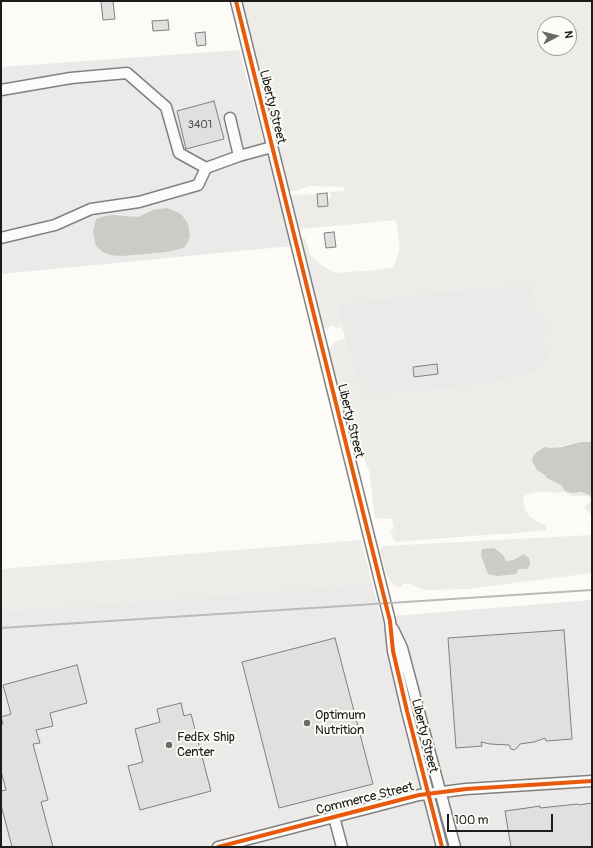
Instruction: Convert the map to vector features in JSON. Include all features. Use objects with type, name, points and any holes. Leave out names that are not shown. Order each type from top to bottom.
[{"type":"street","name":"Liberty Street","points":[[236,1],[390,622],[393,652],[405,704],[442,847]]},
{"type":"street","points":[[1,90],[71,78],[127,73],[166,108],[179,153],[206,168]]},
{"type":"street","points":[[230,118],[239,156]]},
{"type":"street","points":[[1,238],[55,225],[91,209],[139,202],[198,185],[206,168],[239,156],[272,147]]},
{"type":"street","name":"Liberty Street","points":[[390,622],[402,648],[455,847]]},
{"type":"street","name":"Commerce Street","points":[[218,847],[237,845],[334,817],[419,795],[466,789],[592,781]]},
{"type":"street","points":[[334,817],[342,847]]},
{"type":"shaded area","points":[[243,1],[592,1],[592,442],[581,442],[551,448],[545,447],[533,456],[532,461],[537,470],[547,478],[561,485],[565,491],[572,493],[581,492],[591,495],[592,516],[584,507],[591,501],[588,496],[572,496],[564,492],[537,492],[523,497],[525,509],[529,516],[546,526],[546,530],[395,542],[390,530],[394,529],[392,519],[375,518],[369,470],[362,455],[355,451],[348,429],[329,349],[335,342],[345,338],[361,396],[444,390],[483,385],[534,374],[544,367],[550,356],[542,335],[549,330],[544,311],[538,312],[531,284],[433,292],[336,304],[342,327],[338,328],[330,325],[328,330],[321,324],[300,240],[305,238],[310,254],[316,261],[335,273],[377,270],[394,267],[400,248],[396,220],[301,229],[297,228],[290,197],[292,195],[317,194],[318,207],[328,206],[328,199],[331,198],[330,192],[344,191],[344,187],[309,186],[296,191],[289,191],[244,14]]},
{"type":"shaded area","points":[[239,50],[292,246],[1,274],[1,67]]},
{"type":"shaded area","points":[[167,208],[182,215],[188,224],[190,236],[186,246],[183,248],[167,252],[122,256],[110,255],[103,252],[96,246],[93,232],[96,219],[112,215],[138,217],[153,210]]},
{"type":"shaded area","points":[[531,284],[538,312],[544,310],[549,330],[542,335],[550,356],[544,367],[534,374],[483,385],[444,390],[361,396],[336,304],[433,292]]},
{"type":"shaded area","points":[[581,442],[592,442],[592,496],[581,492],[572,493],[565,491],[561,485],[547,478],[537,470],[532,461],[533,456],[545,447],[561,447]]},
{"type":"shaded area","points":[[592,535],[592,573],[468,589],[428,590],[418,588],[408,583],[403,584],[399,588],[391,583],[386,573],[380,551],[383,546]]},
{"type":"shaded area","points":[[361,540],[372,583],[1,611],[1,569]]},
{"type":"shaded area","points":[[494,548],[503,555],[506,561],[514,560],[524,554],[529,558],[530,565],[527,569],[518,569],[516,574],[497,576],[488,574],[481,555],[482,549]]},
{"type":"shaded area","points":[[372,583],[381,617],[592,600],[592,847],[1,847],[1,611]]},
{"type":"building","points":[[101,1],[113,1],[115,19],[103,20]]},
{"type":"building","points":[[168,20],[169,30],[153,31],[152,21]]},
{"type":"building","points":[[205,32],[206,45],[197,46],[195,33]]},
{"type":"building","points":[[214,101],[224,139],[186,149],[177,111]]},
{"type":"building","points":[[327,193],[328,206],[318,207],[317,194]]},
{"type":"building","points":[[334,232],[336,247],[326,248],[324,233]]},
{"type":"building","points":[[437,364],[438,374],[414,377],[413,367]]},
{"type":"building","points":[[564,630],[572,739],[546,741],[545,738],[534,742],[520,744],[514,750],[511,749],[509,745],[481,742],[482,746],[456,748],[448,638]]},
{"type":"building","name":"Optimum Nutrition","points":[[335,638],[373,784],[279,808],[242,662]]},
{"type":"building","points":[[77,665],[87,703],[50,713],[53,726],[36,730],[40,743],[33,744],[48,800],[41,802],[53,847],[12,847],[1,805],[1,791],[6,790],[1,771],[1,725],[3,724],[1,717],[11,714],[3,685]]},
{"type":"building","name":"FedEx Ship Center","points":[[181,703],[184,716],[191,714],[211,791],[140,810],[128,766],[143,762],[135,729],[160,722],[157,709]]},
{"type":"building","points":[[592,803],[592,847],[511,847],[505,811],[540,806],[540,808]]},
{"type":"railway","points":[[1,628],[592,590]]},
{"type":"cycle path","points":[[236,1],[390,621],[393,651],[442,847]]},
{"type":"cycle path","points":[[218,847],[419,795],[466,789],[592,781]]},
{"type":"place","name":"Optimum Nutrition","points":[[307,723]]},
{"type":"place","name":"FedEx Ship Center","points":[[169,745]]}]
